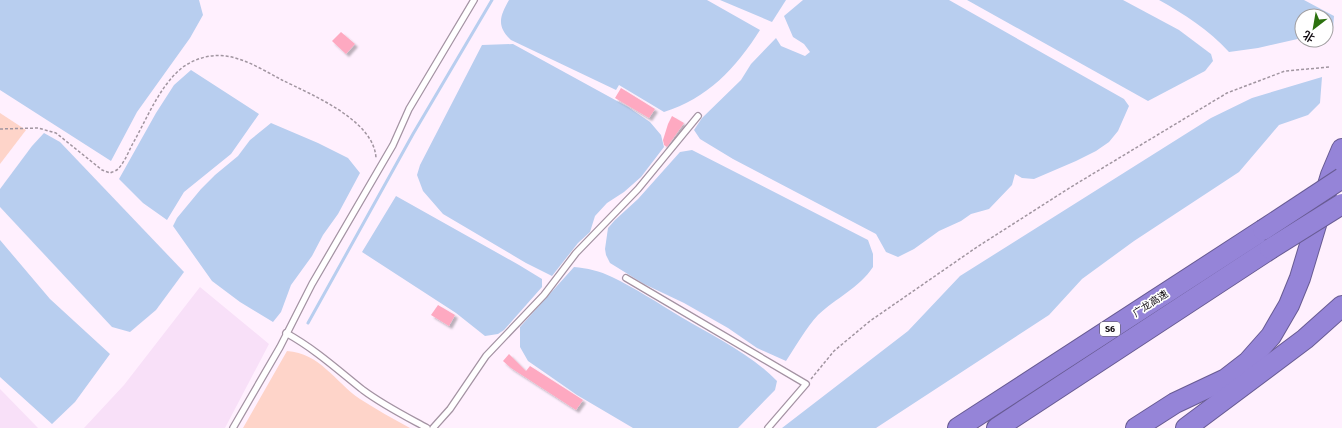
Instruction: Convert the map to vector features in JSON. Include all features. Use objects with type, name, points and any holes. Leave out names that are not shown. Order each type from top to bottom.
[{"type":"highway","points":[[1136,428],[1175,403],[1226,379],[1248,362],[1271,336],[1289,305],[1300,278],[1331,175],[1342,149]]},
{"type":"highway","name":"广龙高速","points":[[958,428],[1342,178]]},
{"type":"highway","name":"S6","points":[[997,428],[1342,204]]},
{"type":"highway","points":[[1186,428],[1305,339],[1342,306]]},
{"type":"lane","points":[[233,428],[297,311],[377,170],[393,145],[409,109],[474,0]]},
{"type":"lane","points":[[433,428],[450,409],[486,356],[544,295],[576,253],[638,189],[698,116]]},
{"type":"lane","points":[[626,278],[806,384],[768,428]]},
{"type":"lane","points":[[286,333],[328,360],[363,390],[391,409],[427,428]]},
{"type":"path","points":[[0,129],[38,128],[56,133],[102,170],[110,173],[118,169],[126,157],[147,117],[171,78],[196,59],[208,56],[226,56],[251,64],[327,102],[353,121],[371,139],[376,154],[377,170]]},
{"type":"path","points":[[806,384],[834,351],[870,321],[977,247],[1071,187],[1227,93],[1285,71],[1330,67]]},
{"type":"shaded area","points":[[0,113],[26,130],[0,164]]},
{"type":"shaded area","points":[[200,287],[269,344],[225,428],[84,428],[124,385]]},
{"type":"shaded area","points":[[287,351],[299,353],[309,357],[326,369],[360,399],[410,428],[243,428]]},
{"type":"shaded area","points":[[0,389],[38,428],[0,428]]},
{"type":"water","points":[[0,0],[199,0],[203,15],[190,38],[137,112],[111,161],[0,90]]},
{"type":"water","points":[[509,0],[707,0],[760,30],[741,57],[719,80],[694,99],[664,112],[619,85],[616,90],[511,40],[506,35],[501,25],[503,11]]},
{"type":"water","points":[[720,0],[786,0],[772,22]]},
{"type":"water","points":[[803,0],[949,0],[1124,99],[1129,106],[1118,131],[1109,142],[1096,151],[1034,179],[1022,178],[1015,174],[1012,185],[989,209],[971,214],[961,221],[939,231],[914,249],[898,257],[886,252],[876,234],[733,159],[700,139],[694,130],[702,118],[741,80],[751,64],[776,38],[781,46],[805,56],[810,52],[804,44],[793,37],[784,16]]},
{"type":"water","points":[[967,0],[1123,0],[1179,30],[1211,54],[1213,61],[1205,71],[1148,101]]},
{"type":"water","points":[[1159,0],[1304,0],[1319,8],[1294,8],[1294,40],[1258,48],[1229,52],[1196,23]]},
{"type":"water","points":[[513,44],[628,107],[650,122],[661,135],[664,147],[641,177],[624,192],[607,203],[595,216],[590,232],[578,243],[552,276],[526,263],[443,214],[423,191],[417,175],[420,165],[482,45]]},
{"type":"water","points":[[191,70],[259,114],[231,154],[184,192],[167,220],[143,203],[119,179],[156,113],[174,85]]},
{"type":"water","points":[[1322,77],[1320,103],[1308,115],[1279,125],[1239,172],[1134,241],[1082,279],[1049,315],[876,428],[782,428],[908,331],[960,276],[1211,118],[1252,98]]},
{"type":"water","points":[[271,123],[318,143],[348,158],[360,173],[338,214],[323,235],[312,256],[291,285],[281,312],[273,322],[240,302],[212,281],[173,226],[177,218],[201,189],[238,156],[250,140]]},
{"type":"water","points":[[44,133],[60,142],[184,272],[156,310],[130,332],[112,327],[0,207],[0,189],[32,146]]},
{"type":"water","points":[[692,150],[868,240],[873,254],[873,267],[861,281],[818,315],[805,331],[786,361],[757,348],[728,328],[684,303],[644,284],[610,263],[606,255],[605,249],[608,228],[638,199],[680,152]]},
{"type":"water","points":[[396,196],[542,279],[542,287],[504,330],[498,334],[485,336],[456,313],[362,252]]},
{"type":"water","points":[[0,240],[50,299],[110,354],[75,402],[52,424],[0,377]]},
{"type":"water","points":[[574,267],[598,271],[621,281],[731,346],[756,362],[777,381],[775,390],[738,428],[633,428],[577,395],[528,361],[520,347],[520,327]]},
{"type":"building","points":[[341,32],[355,44],[346,54],[332,41]]},
{"type":"building","points":[[621,88],[655,109],[649,118],[615,98]]},
{"type":"building","points":[[672,116],[684,123],[667,147],[664,145],[663,140]]},
{"type":"building","points":[[438,305],[455,315],[449,326],[431,315]]},
{"type":"building","points":[[509,354],[526,371],[530,366],[583,400],[576,410],[511,368],[503,361]]},
{"type":"waterway","points":[[308,323],[413,134],[492,0]]}]
